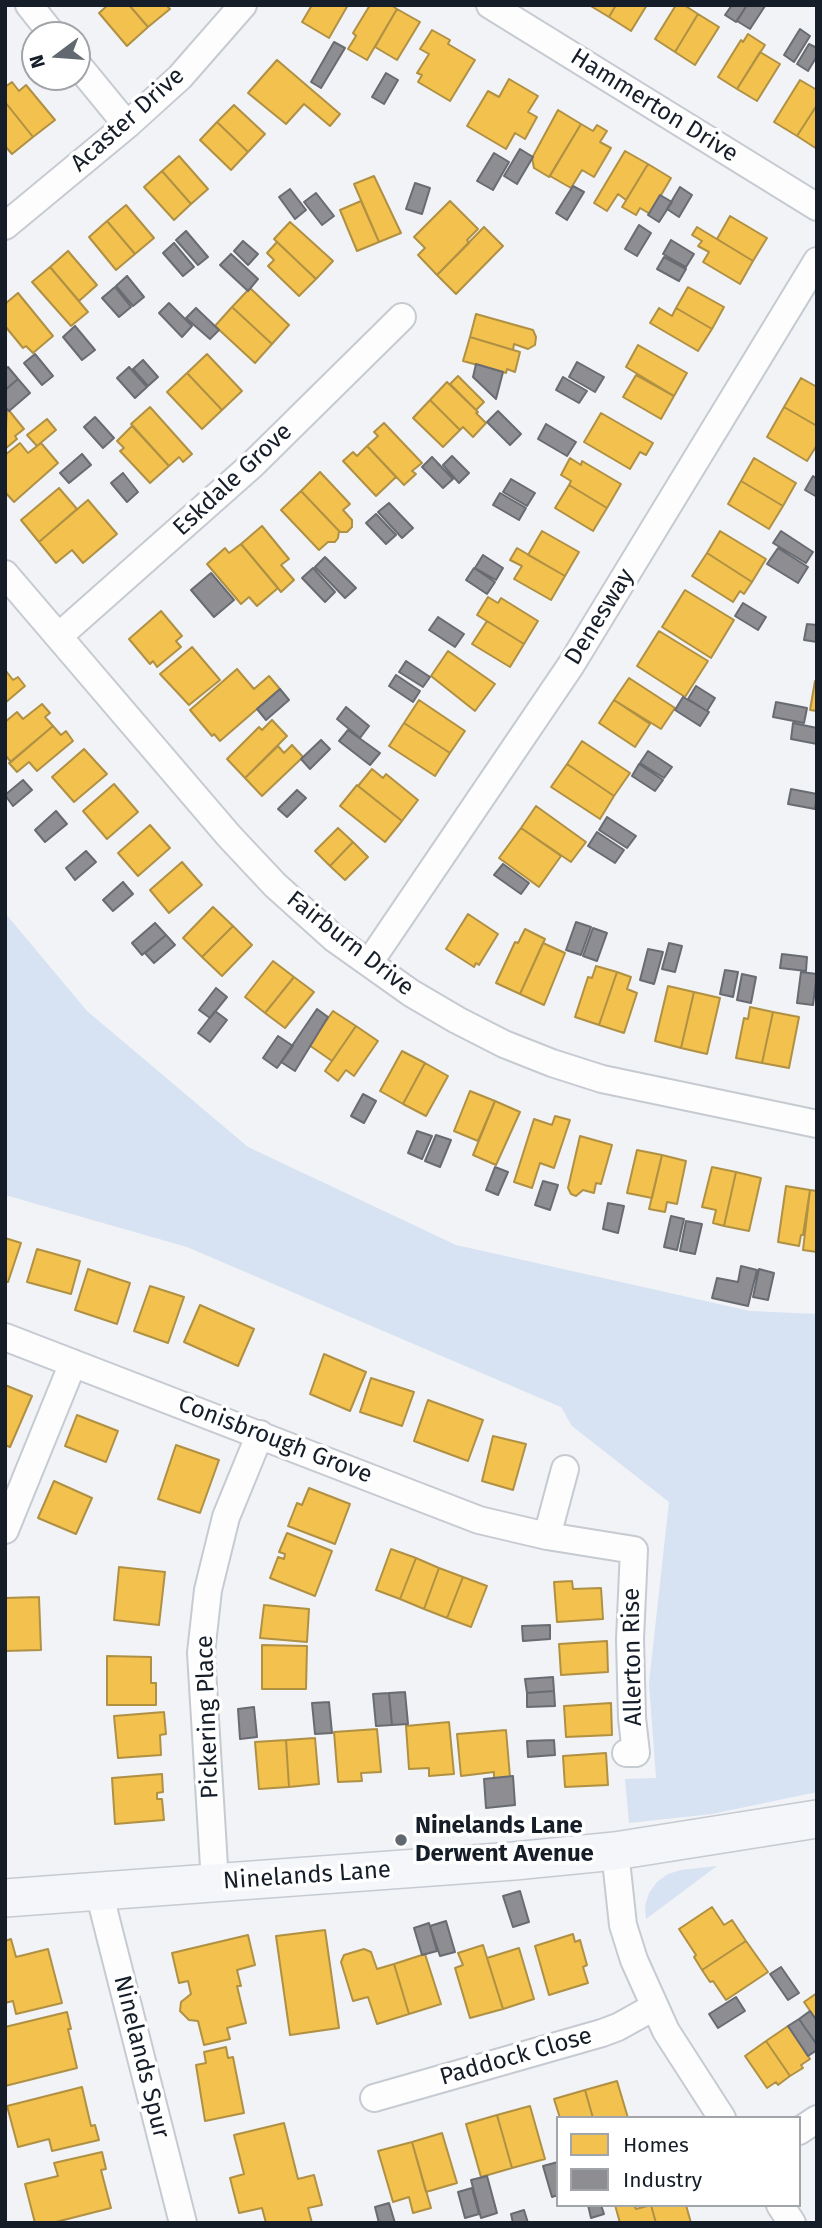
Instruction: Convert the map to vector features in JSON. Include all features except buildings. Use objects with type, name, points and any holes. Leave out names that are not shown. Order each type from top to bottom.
[{"type":"street","points":[[29,5],[42,21]]},
{"type":"street","name":"Acaster Drive","points":[[5,226],[127,125],[180,77],[243,5]]},
{"type":"street","name":"Hammerton Drive","points":[[490,5],[817,207]]},
{"type":"street","points":[[91,81],[127,125]]},
{"type":"street","name":"Denesway","points":[[369,963],[571,665],[817,261]]},
{"type":"street","name":"Eskdale Grove","points":[[59,636],[252,466],[402,317]]},
{"type":"street","name":"Fairburn Drive","points":[[5,574],[229,836],[275,885],[325,931],[411,993],[503,1044],[552,1063],[602,1079],[817,1124]]},
{"type":"street","name":"Conisbrough Grove","points":[[5,1337],[479,1520],[547,1536],[634,1550]]},
{"type":"street","points":[[5,1530],[73,1363]]},
{"type":"street","name":"Pickering Place","points":[[215,1883],[201,1653],[208,1590],[226,1517],[260,1434]]},
{"type":"street","points":[[547,1536],[565,1469]]},
{"type":"street","name":"Allerton Rise","points":[[626,1753],[636,1753],[632,1718],[630,1639],[634,1550]]},
{"type":"street","name":"Ninelands Lane","points":[[5,1898],[514,1861],[615,1851],[817,1819]]},
{"type":"street","points":[[615,1851],[625,1932],[634,1960],[654,2007],[677,2050],[721,2116]]},
{"type":"street","name":"Ninelands Spur","points":[[99,1892],[183,2223]]},
{"type":"street","name":"Paddock Close","points":[[374,2098],[618,2027],[654,2007]]},
{"type":"street","points":[[801,2130],[817,2119]]},
{"type":"street","points":[[781,2207],[792,2223]]},
{"type":"shaded area","points":[[5,913],[87,1011],[248,1147],[456,1245],[750,1311],[817,1314],[817,1792],[712,1814],[629,1823],[625,1779],[656,1778],[649,1683],[669,1502],[572,1426],[561,1407],[187,1247],[5,1195]]},
{"type":"shaded area","points":[[717,1866],[646,1919],[645,1906],[649,1893],[657,1882],[668,1874],[681,1870]]},
{"type":"place","name":"Ninelands Lane Derwent Avenue","points":[[401,1840]]}]
